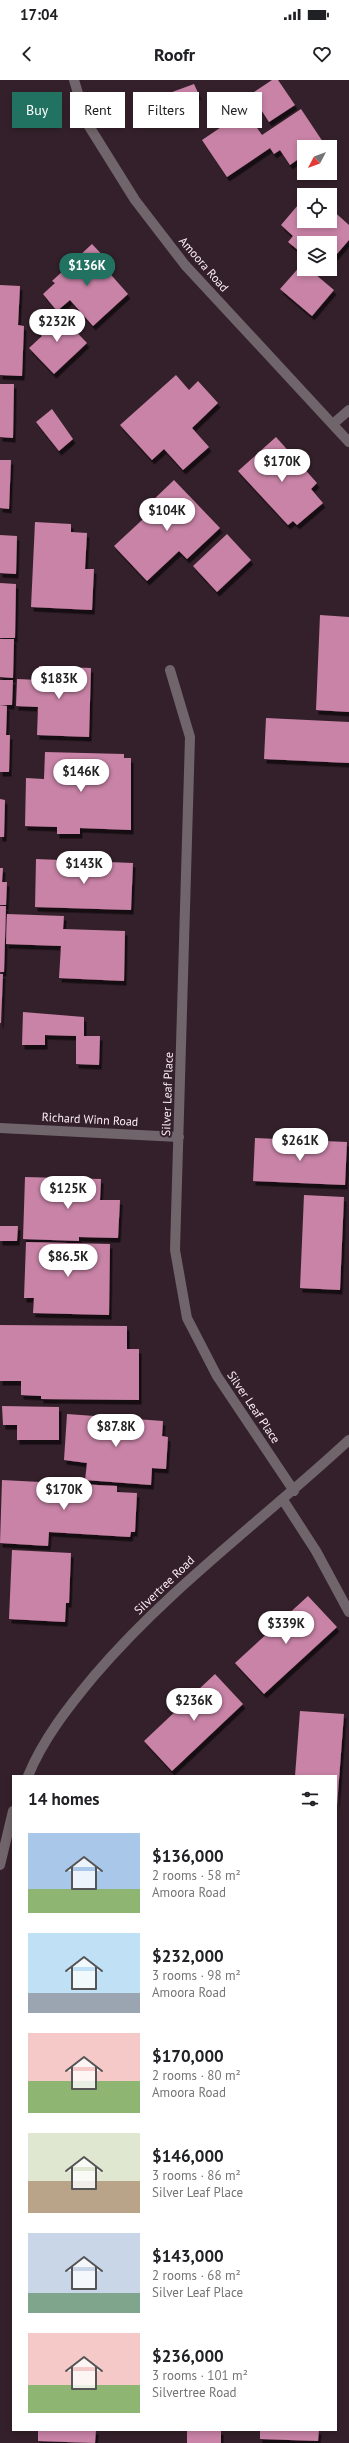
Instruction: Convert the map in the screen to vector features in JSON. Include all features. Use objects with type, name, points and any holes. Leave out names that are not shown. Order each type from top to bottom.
[{"type":"street","name":"Amoora Road","points":[[74,80],[86,123],[136,200],[185,265],[349,442]]},
{"type":"street","points":[[333,424],[349,410]]},
{"type":"street","name":"Silver Leaf Place","points":[[170,670],[190,737],[175,1250],[187,1318],[217,1376],[294,1491]]},
{"type":"street","name":"Richard Winn Road","points":[[0,1128],[179,1137]]},
{"type":"street","name":"Silvertree Road","points":[[29,1775],[66,1709],[121,1645],[214,1557],[294,1491],[349,1440]]},
{"type":"street","points":[[283,1500],[316,1551],[349,1612]]},
{"type":"street","points":[[0,1865],[12,1815]]},
{"type":"building","points":[[272,80],[278,80],[295,105],[269,122],[262,111],[262,92],[254,92]]},
{"type":"building","points":[[194,84],[198,92],[172,92]]},
{"type":"building","points":[[301,109],[322,140],[297,140],[297,160],[290,165],[280,150],[274,154],[270,148],[227,177],[202,140],[220,128],[257,128],[262,135]]},
{"type":"building","points":[[297,206],[297,228],[337,228],[337,214],[349,225],[349,240],[337,254],[337,236],[297,236],[297,249],[288,242],[293,236],[281,225]]},
{"type":"building","points":[[92,244],[110,263],[105,268],[128,294],[93,326],[70,300],[57,311],[43,294],[55,283],[52,281]]},
{"type":"building","points":[[297,270],[297,276],[317,276],[334,290],[312,316],[280,289]]},
{"type":"building","points":[[0,285],[20,286],[18,325],[24,326],[22,376],[0,375]]},
{"type":"building","points":[[52,314],[59,320],[62,317],[87,343],[54,374],[29,348],[42,336],[35,330]]},
{"type":"building","points":[[176,375],[189,390],[198,381],[218,403],[192,428],[209,447],[183,470],[164,449],[152,460],[120,425]]},
{"type":"building","points":[[0,384],[14,384],[13,438],[0,437]]},
{"type":"building","points":[[52,409],[73,439],[59,451],[36,422]]},
{"type":"building","points":[[276,437],[317,483],[311,489],[323,503],[297,525],[293,521],[288,525],[238,471]]},
{"type":"building","points":[[0,460],[11,460],[9,509],[0,508]]},
{"type":"building","points":[[174,480],[220,528],[187,559],[179,551],[147,581],[114,546],[155,508],[150,503]]},
{"type":"building","points":[[35,522],[71,524],[71,532],[87,533],[85,569],[94,569],[92,610],[31,607]]},
{"type":"building","points":[[227,534],[251,560],[217,592],[193,566]]},
{"type":"building","points":[[0,535],[17,536],[16,574],[0,573]]},
{"type":"building","points":[[0,583],[16,584],[15,638],[0,638]]},
{"type":"building","points":[[320,615],[349,617],[349,712],[316,710]]},
{"type":"building","points":[[0,639],[14,639],[13,678],[0,677]]},
{"type":"building","points":[[39,666],[91,668],[89,737],[37,735],[38,707],[16,706],[17,679],[39,680]]},
{"type":"building","points":[[0,680],[13,680],[12,705],[0,705]]},
{"type":"building","points":[[0,705],[7,706],[6,735],[10,735],[9,772],[0,772]]},
{"type":"building","points":[[266,718],[349,722],[349,763],[264,759]]},
{"type":"building","points":[[45,752],[124,754],[124,758],[131,758],[131,830],[80,828],[80,834],[57,834],[57,827],[25,826],[26,778],[44,779]]},
{"type":"building","points":[[0,799],[5,800],[4,837],[0,837]]},
{"type":"building","points":[[36,859],[133,863],[131,910],[35,907]]},
{"type":"building","points":[[0,868],[3,868],[2,882],[7,882],[6,905],[0,905]]},
{"type":"building","points":[[0,906],[6,906],[4,972],[0,972]]},
{"type":"building","points":[[7,914],[64,916],[63,929],[125,931],[124,981],[59,978],[61,946],[6,944]]},
{"type":"building","points":[[0,974],[3,974],[1,1023],[0,1023]]},
{"type":"building","points":[[23,1012],[84,1017],[84,1036],[100,1036],[99,1065],[76,1064],[76,1036],[45,1035],[45,1045],[22,1045]]},
{"type":"building","points":[[255,1138],[347,1142],[345,1185],[253,1181]]},
{"type":"building","points":[[25,1177],[101,1179],[100,1200],[120,1200],[118,1238],[79,1237],[79,1241],[23,1239]]},
{"type":"building","points":[[304,1195],[344,1197],[340,1290],[300,1288]]},
{"type":"building","points":[[0,1226],[18,1226],[17,1241],[0,1241]]},
{"type":"building","points":[[26,1242],[110,1244],[109,1315],[33,1313],[34,1298],[24,1298]]},
{"type":"building","points":[[0,1325],[127,1326],[127,1349],[139,1349],[139,1400],[41,1399],[41,1396],[21,1395],[21,1381],[0,1381]]},
{"type":"building","points":[[2,1406],[59,1407],[59,1440],[17,1440],[17,1425],[3,1425]]},
{"type":"building","points":[[67,1414],[163,1421],[162,1436],[168,1437],[166,1469],[152,1468],[151,1485],[85,1480],[87,1463],[64,1460]]},
{"type":"building","points":[[2,1480],[117,1486],[117,1492],[137,1493],[135,1532],[131,1532],[130,1537],[49,1532],[48,1546],[0,1543]]},
{"type":"building","points":[[12,1550],[71,1553],[69,1603],[66,1603],[65,1622],[9,1619]]},
{"type":"building","points":[[308,1596],[337,1627],[264,1694],[235,1663]]},
{"type":"building","points":[[215,1674],[243,1704],[172,1771],[144,1741]]},
{"type":"building","points":[[300,1711],[344,1714],[337,1806],[337,1775],[295,1775]]},
{"type":"building","points":[[38,2431],[96,2431],[95,2443],[38,2441]]},
{"type":"building","points":[[187,2431],[221,2431],[221,2443],[187,2443]]},
{"type":"building","points":[[260,2431],[319,2431],[318,2441],[260,2439]]}]
